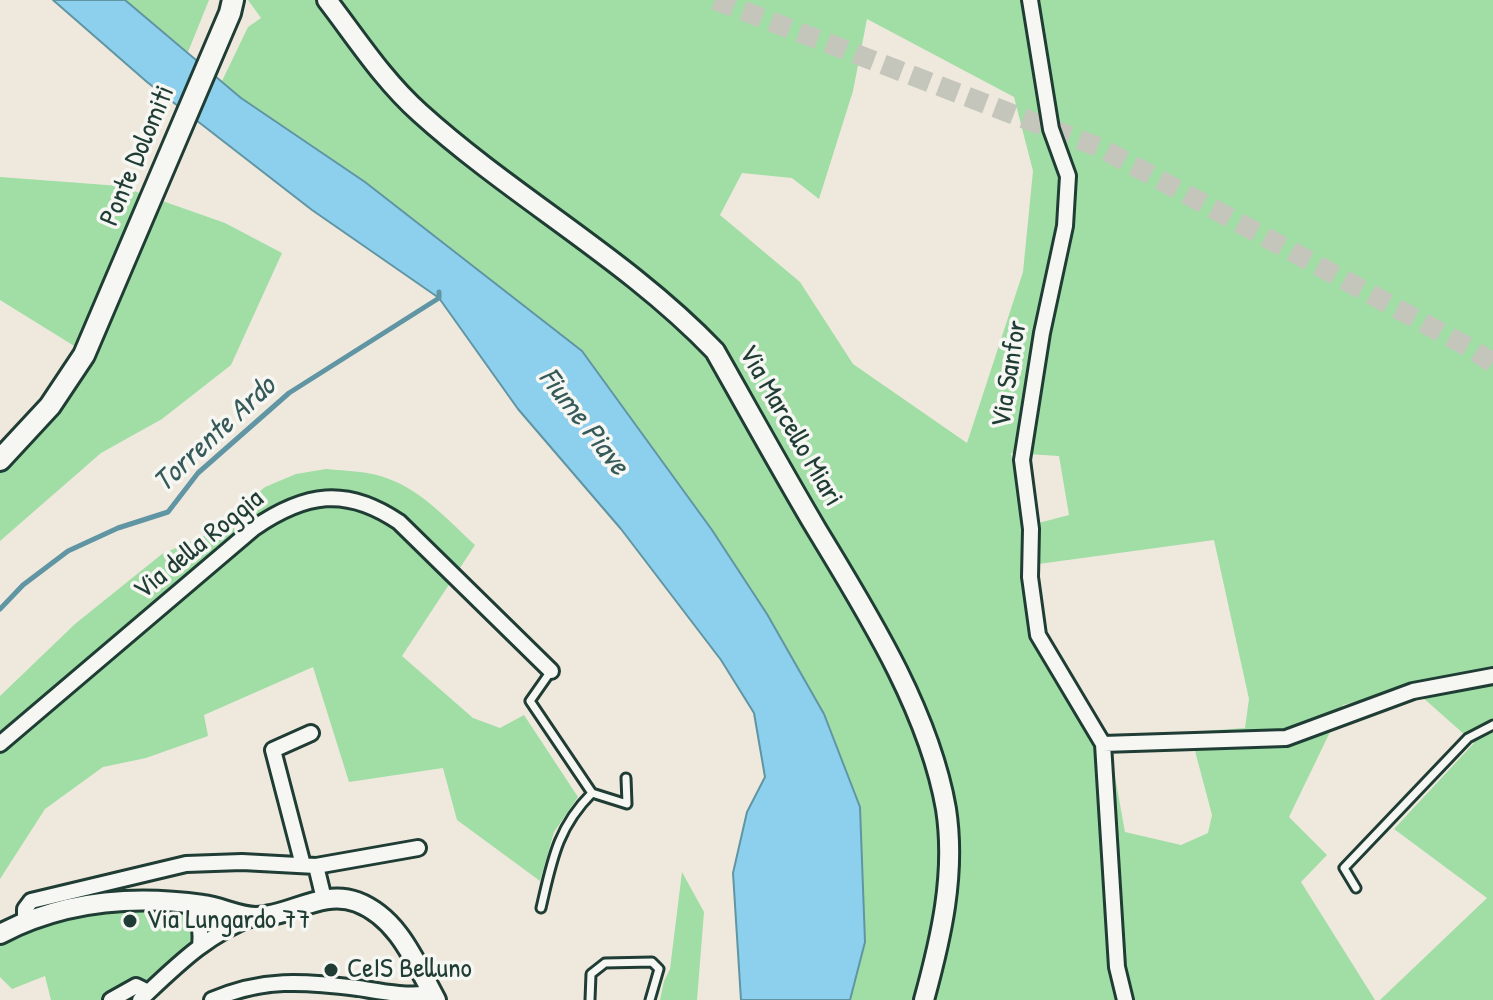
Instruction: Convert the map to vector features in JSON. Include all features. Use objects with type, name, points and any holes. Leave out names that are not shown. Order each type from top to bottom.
[{"type":"main road","name":"Ponte Dolomiti","points":[[0,460],[50,406],[84,355],[235,4]]},
{"type":"street","name":"Via Marcello Miari","points":[[327,0],[337,8],[362,50],[419,112],[481,164],[679,313],[715,351],[879,633],[935,764],[946,812],[947,901],[924,1000]]},
{"type":"street","name":"Via Sanfor","points":[[1030,0],[1051,129],[1068,176],[1065,226],[1042,333],[1022,460],[1031,529],[1030,577],[1038,635],[1103,744],[1117,967],[1125,1000]]},
{"type":"street","name":"Via della Roggia","points":[[0,744],[254,528],[280,511],[305,501],[330,497],[367,503],[399,522],[551,671]]},
{"type":"street","points":[[1103,744],[1286,738],[1413,691],[1493,676]]},
{"type":"street","points":[[311,733],[273,750],[324,899]]},
{"type":"street","points":[[25,923],[25,909],[31,901],[186,864],[242,862],[310,865],[418,848]]},
{"type":"street","points":[[0,934],[25,923],[104,902],[157,899],[255,917]]},
{"type":"street","points":[[111,1000],[136,986],[144,996],[200,946],[227,928],[255,917],[324,899],[356,902],[383,916],[401,937],[434,996]]},
{"type":"street","points":[[187,903],[200,926],[200,946]]},
{"type":"street","points":[[212,1000],[246,986],[272,983],[357,994],[434,996]]},
{"type":"lane","points":[[551,671],[530,701],[592,793],[627,804],[626,778]]},
{"type":"lane","points":[[1356,888],[1344,868],[1468,738],[1493,725]]},
{"type":"lane","points":[[541,908],[560,836],[574,811],[592,793]]},
{"type":"lane","points":[[590,1000],[593,970],[607,962],[652,962],[659,969],[650,1000]]},
{"type":"green space","points":[[125,0],[209,0],[188,52]]},
{"type":"green space","points":[[248,0],[1493,0],[1493,1000],[1380,1000],[1487,898],[1394,829],[1474,743],[1412,688],[1343,705],[1289,817],[1327,855],[1301,882],[1375,1000],[850,1000],[865,942],[824,714],[767,614],[712,530],[582,351],[365,182],[241,98],[222,81],[248,27],[261,18]],"holes":[[[867,19],[1014,97],[1033,171],[1023,272],[967,443],[853,364],[800,282],[720,215],[742,173],[792,178],[819,199],[853,91]],[[1011,453],[1059,456],[1069,515],[1023,527]],[[1214,540],[1249,699],[1245,728],[1190,732],[1212,815],[1208,833],[1181,845],[1125,832],[1110,749],[1031,632],[1024,566]]]},
{"type":"green space","points":[[0,177],[120,186],[225,223],[282,253],[231,365],[162,419],[101,453],[0,541],[0,466],[92,357],[0,300]]},
{"type":"green space","points":[[326,469],[374,474],[401,484],[435,508],[475,545],[402,656],[473,718],[500,728],[524,715],[578,797],[554,832],[540,881],[457,820],[443,768],[349,782],[313,667],[204,715],[208,736],[146,758],[103,767],[45,809],[0,879],[0,696],[75,624],[162,554],[206,535],[265,487],[296,474]]},
{"type":"green space","points":[[682,872],[704,912],[697,1000],[660,1000],[670,969]]},
{"type":"green space","points":[[186,905],[255,921],[206,937],[136,1000],[51,1000],[45,976],[12,989],[0,977],[0,930],[59,910]]},
{"type":"water","name":"Fiume Piave","points":[[53,0],[125,0],[241,98],[365,182],[582,351],[712,530],[767,614],[824,714],[860,807],[865,942],[850,1000],[741,1000],[733,873],[747,812],[765,777],[754,713],[721,660],[621,529],[518,409],[439,298],[312,210],[147,82]]},
{"type":"waterway","name":"Torrente Ardo","points":[[0,609],[23,585],[68,551],[118,528],[168,512],[198,473],[289,393],[439,298],[439,292]]},
{"type":"tunnel","points":[[715,0],[1101,148],[1493,363]]},
{"type":"place","name":"Via Lungardo 77","points":[[130,921]]},
{"type":"place","name":"CeIS Belluno","points":[[331,970]]}]
